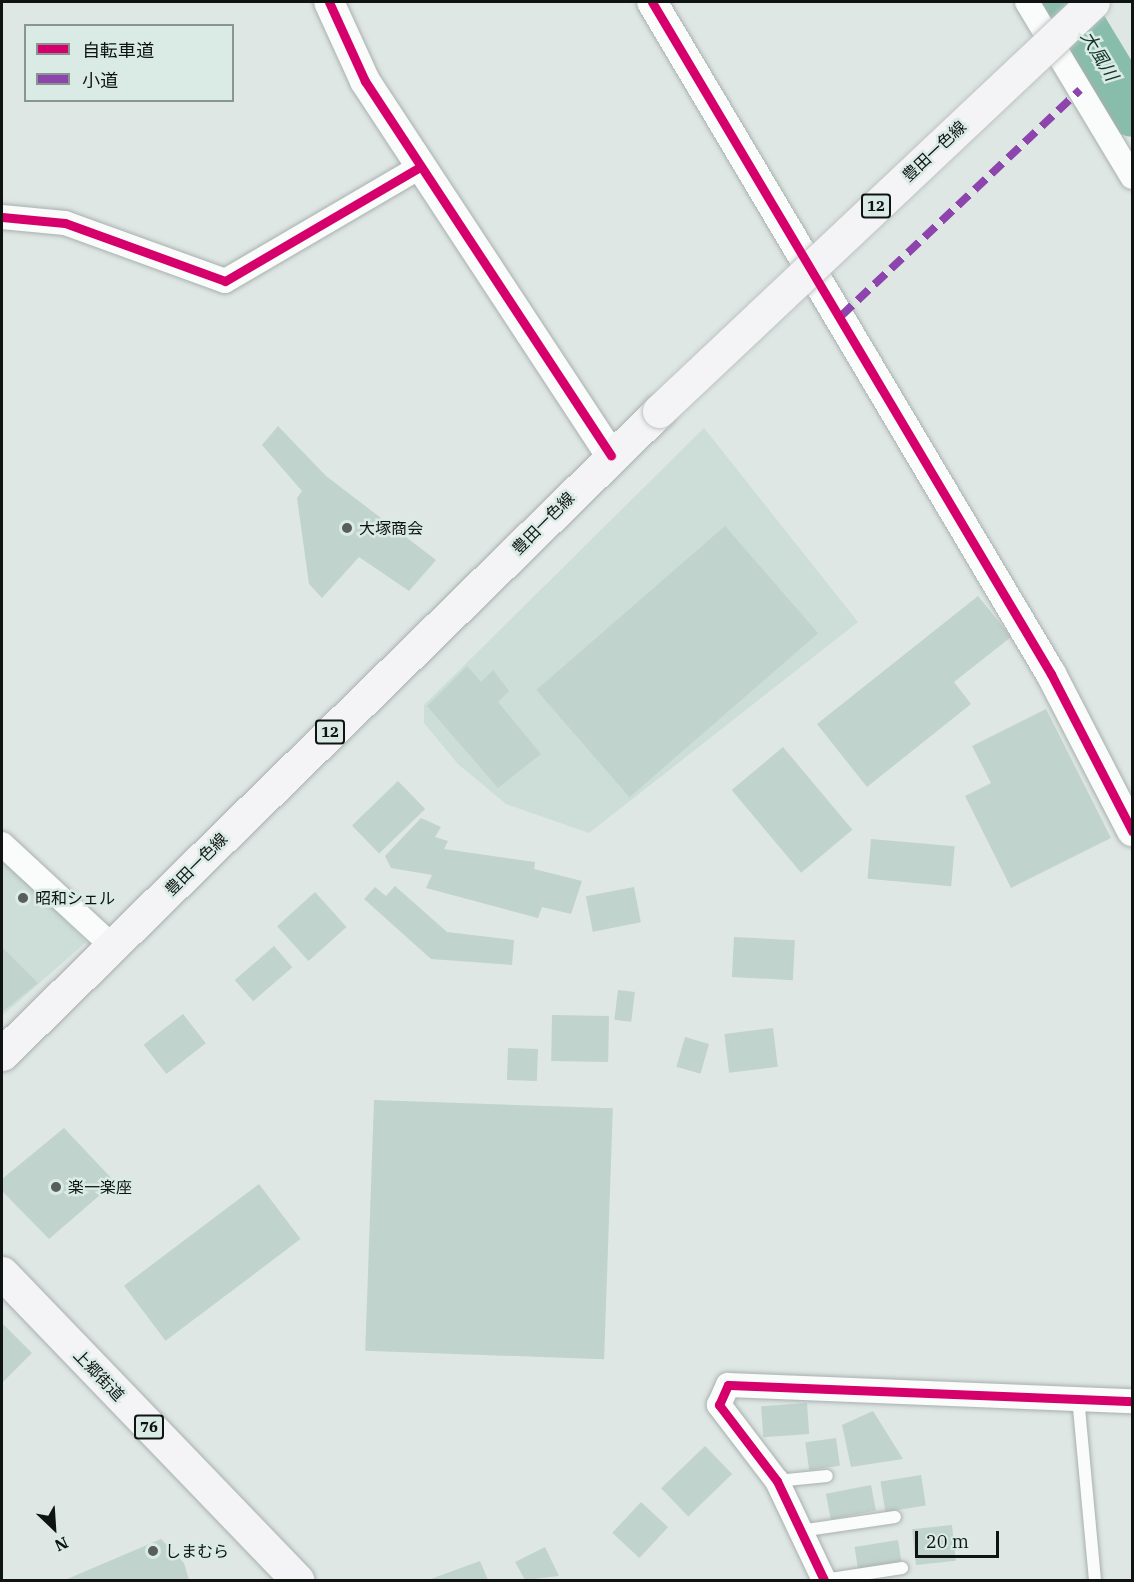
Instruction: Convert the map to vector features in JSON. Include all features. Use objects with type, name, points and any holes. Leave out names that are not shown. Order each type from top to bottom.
[{"type":"main road","name":"豊田一色線","points":[[2,1054],[611,456],[1094,2]]},
{"type":"main road","name":"上郷街道","points":[[2,1273],[297,1581]]},
{"type":"street","points":[[329,2],[365,81],[611,456]]},
{"type":"street","points":[[652,2],[1050,674],[1132,831]]},
{"type":"street","points":[[1027,2],[1132,177]]},
{"type":"street","points":[[2,217],[65,224],[225,281],[420,167]]},
{"type":"street","points":[[2,844],[112,946]]},
{"type":"street","points":[[824,1580],[777,1481],[719,1405],[728,1384],[1132,1401]]},
{"type":"lane","points":[[1078,1397],[1095,1581]]},
{"type":"lane","points":[[777,1481],[827,1476]]},
{"type":"lane","points":[[800,1531],[895,1517]]},
{"type":"lane","points":[[824,1580],[902,1568]]},
{"type":"shaded area","points":[[704,428],[858,622],[589,833],[506,804],[458,764],[424,723],[424,705]]},
{"type":"shaded area","name":"昭和シェル","points":[[2,855],[86,942],[2,1016]]},
{"type":"building","name":"大塚商会","points":[[278,426],[326,476],[436,560],[409,591],[359,557],[322,598],[309,584],[297,498],[302,491],[262,445]]},
{"type":"building","points":[[725,526],[818,633],[629,797],[536,690]]},
{"type":"building","points":[[978,596],[1011,637],[954,682],[971,704],[867,787],[817,724]]},
{"type":"building","points":[[467,666],[481,682],[493,670],[509,691],[498,702],[541,754],[498,788],[427,706]]},
{"type":"building","points":[[1046,709],[1111,838],[1011,888],[965,796],[991,783],[972,746]]},
{"type":"building","points":[[783,747],[852,830],[801,873],[732,790]]},
{"type":"building","points":[[398,781],[425,809],[379,854],[352,825]]},
{"type":"building","points":[[421,818],[441,827],[435,837],[448,841],[444,849],[535,862],[534,869],[582,881],[571,914],[542,907],[538,918],[426,888],[432,875],[391,868],[385,856]]},
{"type":"building","points":[[871,839],[955,846],[951,886],[868,879]]},
{"type":"building","points":[[395,886],[447,932],[514,940],[512,965],[431,959],[364,899],[375,887],[386,896]]},
{"type":"building","points":[[634,887],[641,922],[593,932],[586,896]]},
{"type":"building","points":[[315,892],[346,927],[309,961],[277,926]]},
{"type":"building","points":[[734,937],[795,940],[793,980],[732,977]]},
{"type":"building","points":[[274,946],[292,967],[253,1001],[235,980]]},
{"type":"building","points":[[2,949],[38,983],[2,1012]]},
{"type":"building","points":[[618,990],[635,992],[631,1022],[614,1020]]},
{"type":"building","points":[[183,1014],[206,1043],[166,1074],[144,1045]]},
{"type":"building","points":[[552,1015],[609,1016],[608,1062],[551,1061]]},
{"type":"building","points":[[773,1028],[778,1067],[729,1073],[724,1034]]},
{"type":"building","points":[[685,1037],[709,1044],[700,1074],[676,1067]]},
{"type":"building","points":[[508,1048],[538,1049],[537,1081],[507,1080]]},
{"type":"building","points":[[374,1100],[613,1108],[604,1359],[365,1351]]},
{"type":"building","name":"楽一楽座","points":[[64,1128],[115,1182],[49,1239],[2,1191],[2,1179]]},
{"type":"building","points":[[259,1184],[301,1239],[166,1341],[124,1286]]},
{"type":"building","points":[[2,1323],[32,1353],[2,1383]]},
{"type":"building","points":[[807,1403],[809,1434],[763,1437],[761,1406]]},
{"type":"building","points":[[873,1411],[903,1459],[851,1467],[842,1425]]},
{"type":"building","points":[[836,1438],[840,1466],[809,1470],[805,1442]]},
{"type":"building","points":[[705,1446],[732,1474],[688,1516],[661,1488]]},
{"type":"building","points":[[921,1475],[926,1506],[885,1512],[881,1481]]},
{"type":"building","points":[[871,1485],[876,1511],[831,1519],[826,1494]]},
{"type":"building","points":[[641,1502],[668,1527],[639,1558],[612,1533]]},
{"type":"building","points":[[952,1525],[956,1561],[916,1565],[912,1529]]},
{"type":"building","name":"しまむら","points":[[161,1539],[184,1563],[189,1580],[65,1580]]},
{"type":"building","points":[[898,1540],[902,1564],[858,1571],[855,1547]]},
{"type":"building","points":[[545,1547],[559,1576],[525,1580],[515,1562]]},
{"type":"building","points":[[480,1561],[488,1580],[428,1580]]},
{"type":"waterway","name":"大風川","points":[[1066,2],[1132,111]]},
{"type":"marked path","points":[[841,316],[1080,90]]},
{"type":"cycle path","points":[[329,2],[365,81],[611,456]]},
{"type":"cycle path","points":[[652,2],[1051,674],[1132,831]]},
{"type":"cycle path","points":[[2,217],[65,223],[225,281],[420,167]]},
{"type":"cycle path","points":[[824,1580],[777,1481],[719,1405],[728,1385],[1132,1401]]},
{"type":"place","name":"大塚商会","points":[[347,528]]},
{"type":"place","name":"昭和シェル","points":[[23,898]]},
{"type":"place","name":"楽一楽座","points":[[56,1187]]},
{"type":"place","name":"しまむら","points":[[153,1551]]}]
